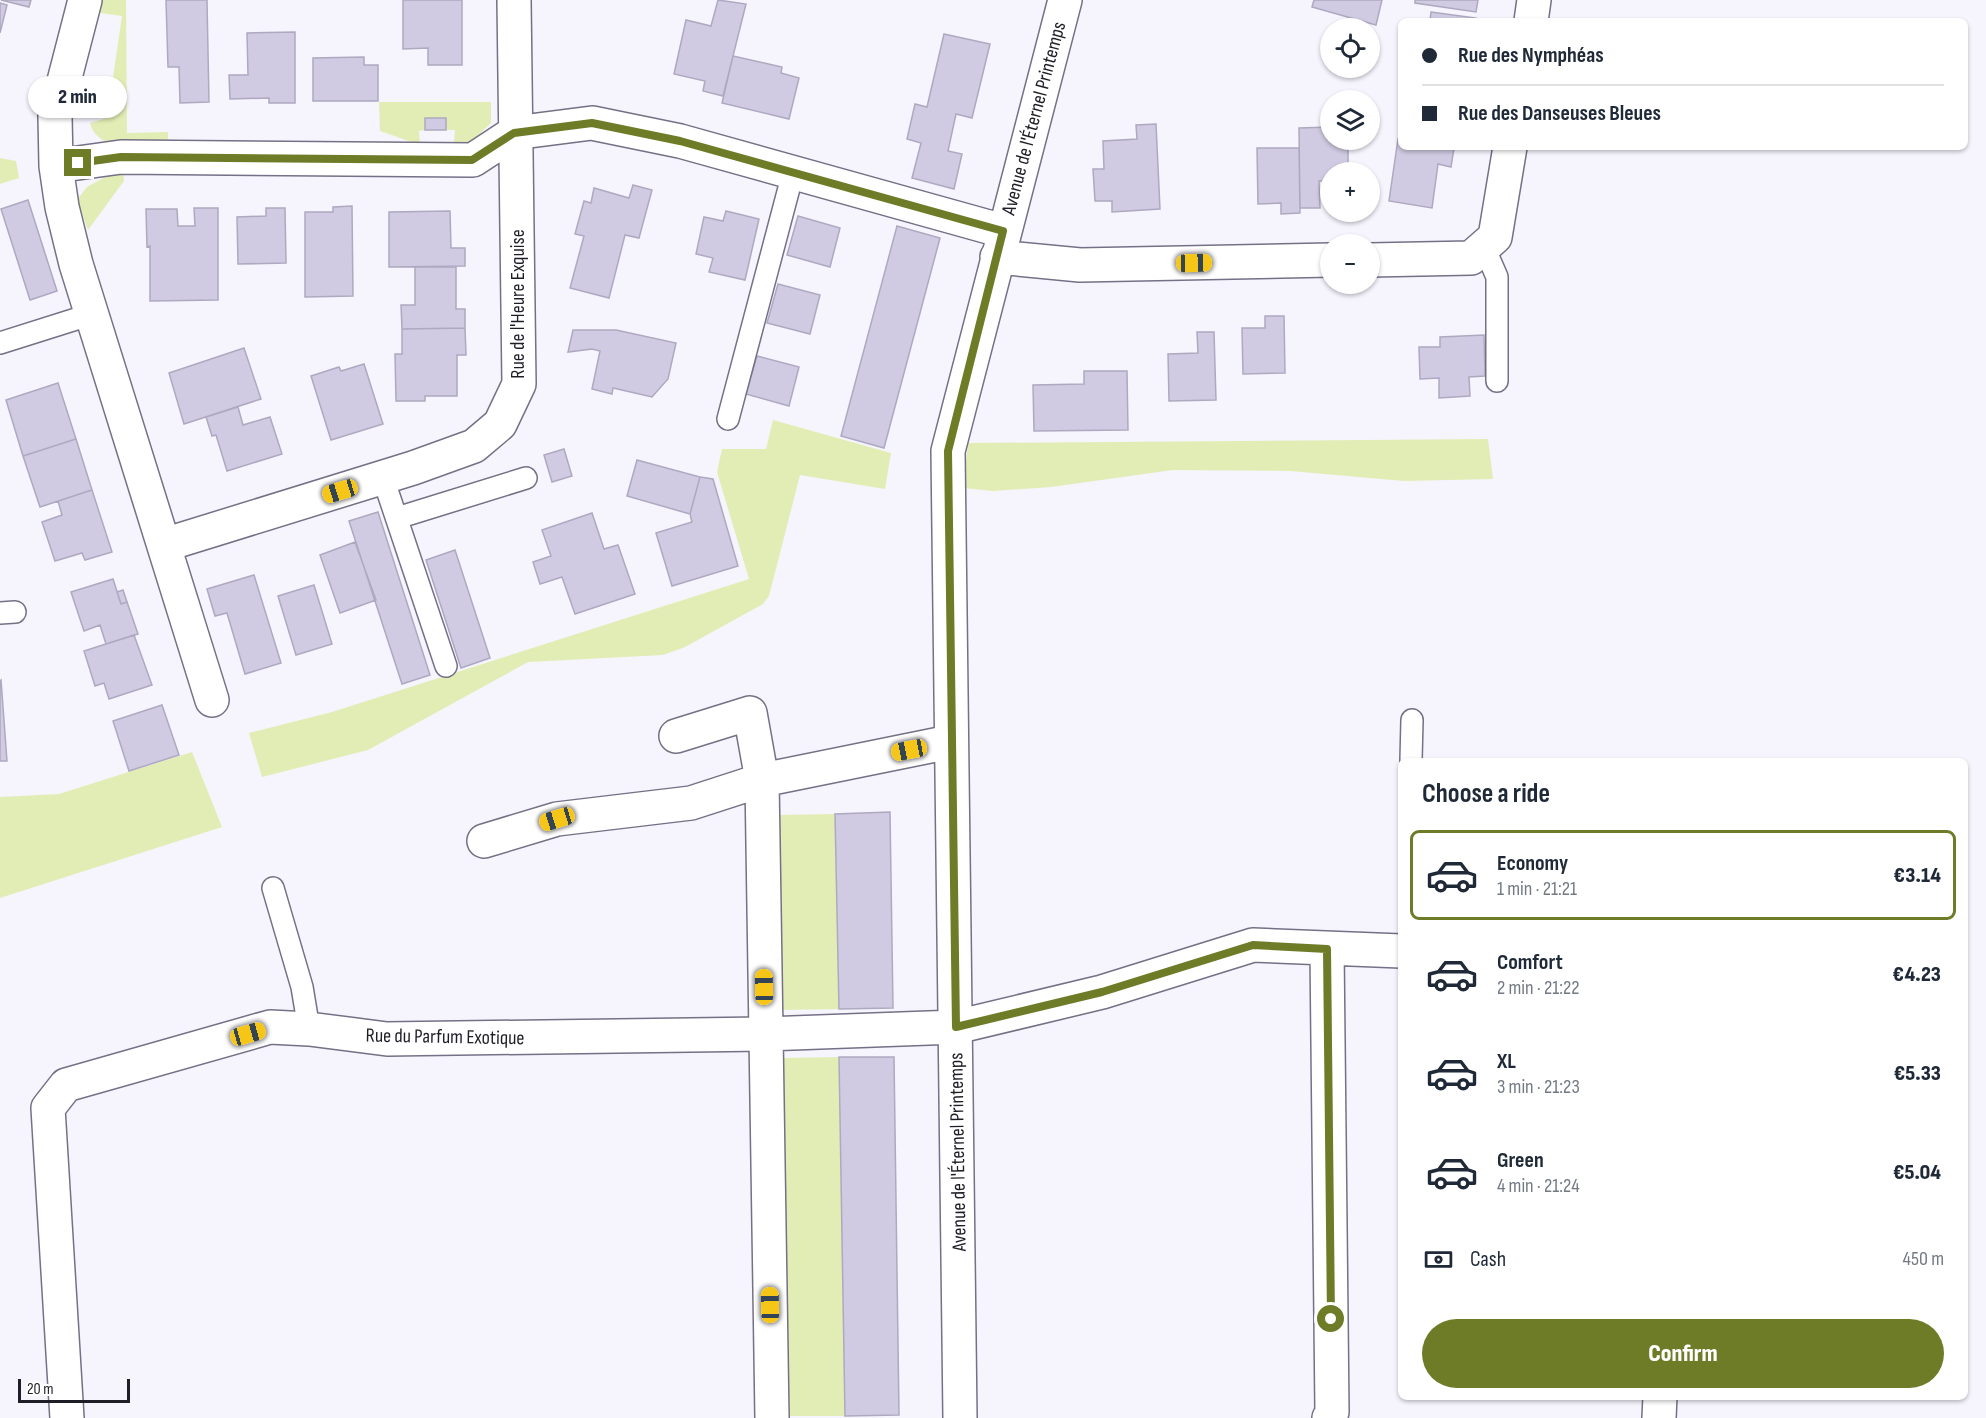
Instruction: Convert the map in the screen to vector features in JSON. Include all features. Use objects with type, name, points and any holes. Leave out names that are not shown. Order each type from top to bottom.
[{"type":"street","points":[[85,0],[55,116],[56,166],[62,207],[76,264],[212,700]]},
{"type":"street","name":"Rue de l'Heure Exquise","points":[[164,545],[383,478],[474,446],[500,423],[519,384],[514,0]]},
{"type":"street","name":"Avenue de l'Éternel Printemps","points":[[960,1418],[948,451],[1065,0]]},
{"type":"street","points":[[1531,18],[1534,0]]},
{"type":"street","points":[[56,166],[121,157],[472,160],[514,133],[592,123],[680,141],[793,173],[1000,244],[1080,265],[1320,260]]},
{"type":"street","points":[[1380,260],[1471,258],[1484,247],[1495,237],[1510,150]]},
{"type":"street","points":[[676,736],[750,713],[762,780],[772,1418]]},
{"type":"street","points":[[484,841],[557,819],[691,803],[762,780],[950,742]]},
{"type":"street","name":"Rue du Parfum Exotique","points":[[67,1418],[48,1108],[66,1085],[270,1027],[309,1029],[387,1039],[765,1034],[956,1027],[1102,992],[1253,945],[1398,951]]},
{"type":"street","points":[[1327,949],[1332,1412],[1329,1418]]},
{"type":"street","points":[[1659,1418],[1660,1400]]},
{"type":"lane","points":[[728,419],[793,173]]},
{"type":"lane","points":[[1484,247],[1497,277],[1497,381]]},
{"type":"lane","points":[[0,343],[92,314]]},
{"type":"lane","points":[[383,478],[446,666]]},
{"type":"lane","points":[[397,518],[525,478]]},
{"type":"lane","points":[[1411,758],[1412,720]]},
{"type":"lane","points":[[273,888],[302,987],[309,1029]]},
{"type":"green space","points":[[96,0],[126,0],[127,133],[168,132],[168,146],[135,147],[112,144],[102,140],[90,123],[107,118],[122,16],[94,12]]},
{"type":"green space","points":[[379,102],[491,102],[491,123],[471,142],[454,142],[455,130],[446,130],[446,118],[425,118],[425,130],[419,131],[420,145],[380,131]]},
{"type":"green space","points":[[0,158],[16,161],[19,178],[0,184]]},
{"type":"green space","points":[[123,167],[124,181],[88,230],[77,200],[87,187]]},
{"type":"green space","points":[[773,420],[891,453],[885,489],[800,475],[769,596],[763,604],[685,647],[663,655],[528,662],[368,750],[262,777],[249,733],[332,712],[749,579],[717,472],[722,449],[766,449]]},
{"type":"green space","points":[[1488,439],[1493,479],[1404,481],[1290,471],[1173,470],[1051,487],[993,491],[963,488],[968,443]]},
{"type":"green space","points":[[192,752],[222,827],[0,898],[0,797],[59,794]]},
{"type":"green space","points":[[835,814],[839,1009],[782,1010],[778,815]]},
{"type":"green space","points":[[839,1057],[845,1416],[788,1416],[783,1058]]},
{"type":"building","points":[[1,0],[31,0],[29,7]]},
{"type":"building","points":[[166,0],[207,0],[209,102],[180,103],[179,67],[168,67]]},
{"type":"building","points":[[403,0],[462,0],[462,65],[428,65],[428,48],[403,49]]},
{"type":"building","points":[[718,0],[746,4],[723,96],[703,91],[705,81],[674,74],[686,20],[711,26]]},
{"type":"building","points":[[1314,0],[1382,0],[1378,18],[1351,18],[1312,7]]},
{"type":"building","points":[[1415,0],[1478,0],[1476,12],[1415,3]]},
{"type":"building","points":[[0,3],[7,5],[0,33]]},
{"type":"building","points":[[1431,12],[1476,18],[1430,18]]},
{"type":"building","points":[[295,32],[295,103],[269,103],[269,98],[230,99],[229,75],[248,75],[247,33]]},
{"type":"building","points":[[944,34],[990,44],[972,118],[956,114],[948,151],[962,154],[954,189],[912,178],[921,143],[907,139],[915,104],[927,107]]},
{"type":"building","points":[[733,56],[782,67],[781,73],[799,78],[789,119],[722,103]]},
{"type":"building","points":[[364,57],[364,65],[378,65],[378,101],[313,101],[313,58]]},
{"type":"building","points":[[425,118],[446,118],[446,130],[425,130]]},
{"type":"building","points":[[1156,124],[1160,209],[1112,212],[1112,201],[1095,201],[1093,169],[1104,169],[1103,141],[1137,139],[1136,125]]},
{"type":"building","points":[[1320,127],[1320,150],[1348,150],[1348,162],[1320,162],[1320,208],[1300,208],[1299,128]]},
{"type":"building","points":[[1398,139],[1398,150],[1454,150],[1451,167],[1438,164],[1432,208],[1389,201]]},
{"type":"building","points":[[1257,148],[1299,148],[1300,213],[1281,214],[1281,203],[1258,204]]},
{"type":"building","points":[[633,185],[652,190],[639,238],[625,235],[609,298],[570,288],[584,236],[575,234],[584,201],[591,203],[594,188],[629,198]]},
{"type":"building","points":[[28,200],[57,291],[30,300],[1,209]]},
{"type":"building","points":[[352,206],[353,296],[305,297],[305,212],[333,212],[333,207]]},
{"type":"building","points":[[194,208],[218,208],[218,300],[150,301],[150,246],[147,247],[146,209],[177,209],[178,226],[195,226]]},
{"type":"building","points":[[266,208],[285,208],[286,263],[238,264],[237,217],[266,216]]},
{"type":"building","points":[[450,211],[451,248],[465,248],[465,266],[389,267],[389,212]]},
{"type":"building","points":[[726,211],[759,219],[745,280],[709,272],[713,258],[696,254],[704,217],[723,221]]},
{"type":"building","points":[[798,216],[840,228],[830,267],[787,255]]},
{"type":"building","points":[[897,226],[940,238],[884,448],[841,436]]},
{"type":"building","points":[[415,267],[456,267],[456,309],[465,309],[465,328],[402,329],[401,305],[415,305]]},
{"type":"building","points":[[778,284],[820,295],[810,334],[767,323]]},
{"type":"building","points":[[1265,316],[1284,316],[1285,373],[1243,374],[1242,328],[1265,328]]},
{"type":"building","points":[[465,328],[466,355],[457,355],[457,396],[425,396],[425,401],[396,401],[395,354],[402,354],[402,329]]},
{"type":"building","points":[[573,330],[616,330],[676,343],[668,379],[652,397],[613,388],[612,394],[592,389],[600,351],[592,349],[568,352]]},
{"type":"building","points":[[1197,332],[1214,332],[1216,400],[1169,401],[1168,354],[1198,353]]},
{"type":"building","points":[[1484,335],[1485,376],[1469,377],[1470,396],[1439,398],[1439,378],[1420,379],[1419,347],[1440,347],[1440,337]]},
{"type":"building","points":[[244,348],[261,399],[184,424],[169,373]]},
{"type":"building","points":[[757,356],[799,367],[789,406],[746,394]]},
{"type":"building","points":[[364,364],[383,424],[331,440],[311,376],[339,367],[341,371]]},
{"type":"building","points":[[1084,371],[1127,371],[1128,430],[1034,431],[1033,385],[1084,384]]},
{"type":"building","points":[[58,383],[76,439],[23,456],[6,400]]},
{"type":"building","points":[[238,407],[243,425],[270,417],[282,454],[227,471],[216,435],[212,436],[206,417]]},
{"type":"building","points":[[76,439],[92,490],[40,507],[23,456]]},
{"type":"building","points":[[564,449],[572,476],[552,482],[544,455]]},
{"type":"building","points":[[637,460],[700,477],[690,514],[627,496]]},
{"type":"building","points":[[700,477],[713,479],[738,566],[672,586],[656,533],[692,522],[690,514]]},
{"type":"building","points":[[92,490],[112,552],[85,560],[82,553],[55,561],[42,522],[62,515],[58,501]]},
{"type":"building","points":[[378,512],[430,675],[402,684],[349,521]]},
{"type":"building","points":[[592,513],[604,549],[618,545],[635,594],[575,614],[562,577],[540,584],[533,562],[551,556],[542,530]]},
{"type":"building","points":[[355,542],[376,600],[340,613],[320,555]]},
{"type":"building","points":[[455,550],[490,658],[461,668],[426,560]]},
{"type":"building","points":[[254,575],[281,663],[245,674],[227,613],[215,616],[207,589]]},
{"type":"building","points":[[113,579],[121,604],[127,602],[138,634],[106,644],[100,625],[84,631],[71,592]]},
{"type":"building","points":[[314,585],[332,644],[296,655],[278,596]]},
{"type":"building","points":[[123,590],[127,602],[121,604],[117,592]]},
{"type":"building","points":[[134,635],[152,685],[109,699],[104,683],[95,686],[84,651]]},
{"type":"building","points":[[1,680],[7,761],[0,761]]},
{"type":"building","points":[[162,705],[179,755],[129,771],[113,721]]},
{"type":"building","points":[[890,812],[893,1008],[839,1009],[835,814]]},
{"type":"building","points":[[839,1057],[894,1057],[899,1415],[845,1416]]},
{"type":"route","points":[[78,163],[121,157],[472,160],[514,133],[592,123],[680,141],[1003,231],[948,451],[950,742],[956,1027],[1102,992],[1253,945],[1327,949],[1331,1319]]}]
